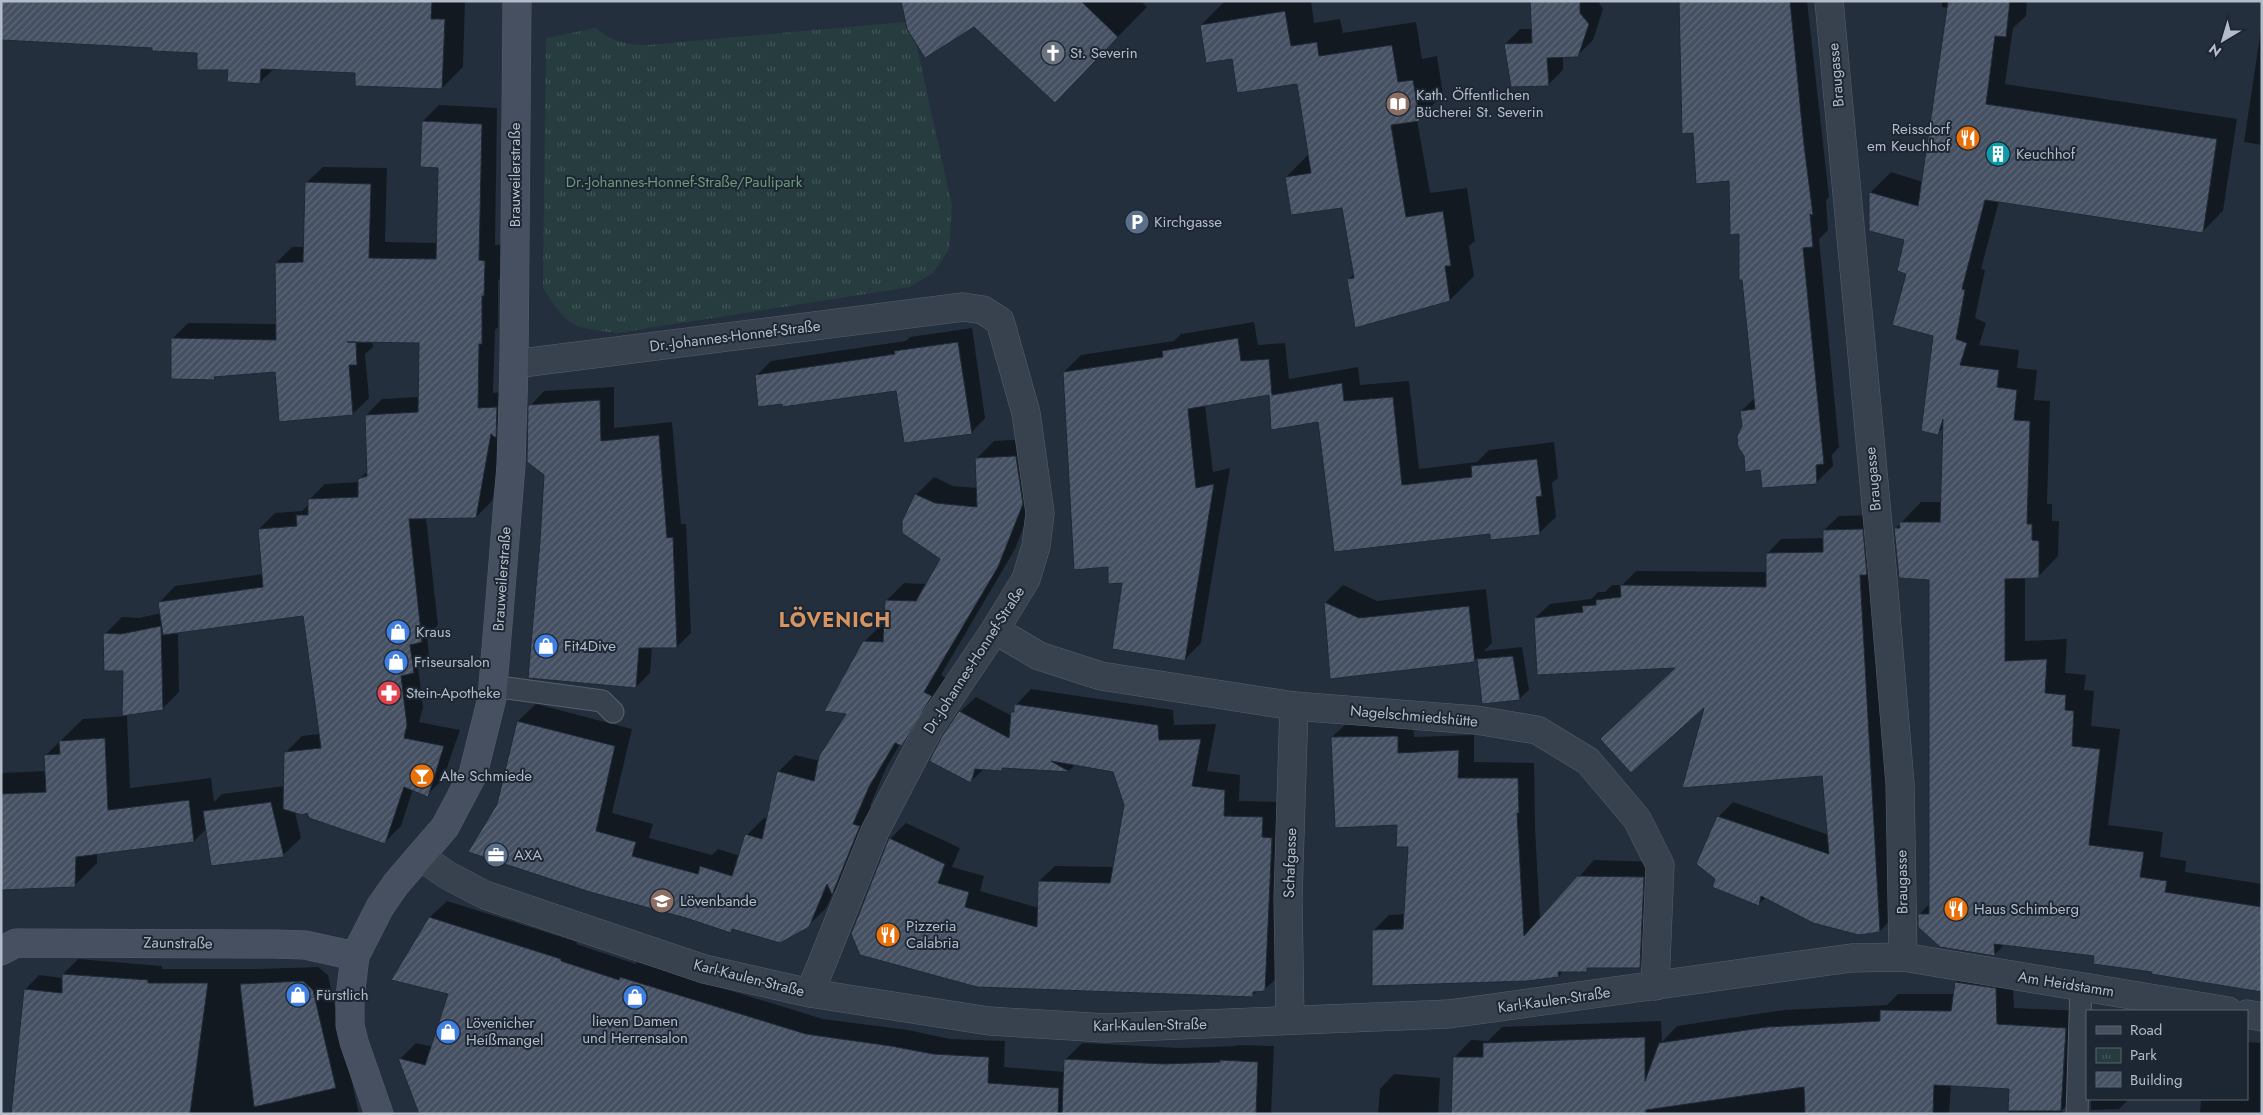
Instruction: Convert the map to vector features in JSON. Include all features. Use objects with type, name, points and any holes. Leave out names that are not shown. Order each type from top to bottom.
[{"type":"street","name":"Brauweilerstraße","points":[[379,1114],[350,1025],[350,997],[355,956],[380,907],[396,884],[445,827],[474,774],[480,754],[493,686],[511,465],[514,364],[517,1]]},
{"type":"street","name":"Braugasse","points":[[1829,1],[1899,774],[1904,957]]},
{"type":"street","name":"Dr.-Johannes-Honnef-Straße","points":[[514,364],[963,307],[983,310],[1000,321],[1026,413],[1040,513],[1036,546],[1026,579],[995,630],[929,728],[875,832],[810,993]]},
{"type":"street","name":"Nagelschmiedshütte","points":[[995,630],[1039,656],[1101,676],[1294,706],[1476,720],[1537,730],[1588,761],[1637,819],[1660,865],[1655,986]]},
{"type":"street","name":"Schafgasse","points":[[1290,1020],[1288,898],[1294,706]]},
{"type":"street","name":"Karl-Kaulen-Straße","points":[[420,856],[447,875],[485,895],[704,968],[810,993],[989,1021],[1106,1028],[1449,1014],[1850,958],[1904,957]]},
{"type":"street","name":"Zaunstraße","points":[[1,951],[16,943],[274,944],[304,945],[355,956]]},
{"type":"street","name":"Am Heidstamm","points":[[1904,957],[2222,1010]]},
{"type":"street","points":[[2248,1014],[2262,1017]]},
{"type":"lane","points":[[493,686],[602,701],[613,712]]},
{"type":"lane","points":[[2077,1114],[2081,987]]},
{"type":"green space","name":"Dr.-Johannes-Honnef-Straße/Paulipark","points":[[905,22],[906,27],[912,25],[952,206],[949,250],[933,273],[910,287],[617,333],[580,327],[572,323],[559,311],[543,288],[546,38],[596,28],[608,37],[620,42],[648,45]]},
{"type":"building","points":[[1,1],[432,1],[431,19],[445,19],[442,89],[355,86],[355,73],[261,69],[260,84],[227,82],[228,70],[197,70],[197,53],[152,51],[152,48],[1,40]]},
{"type":"building","name":"St. Severin","points":[[901,1],[1081,1],[1118,37],[1055,103],[974,27],[925,58],[907,29]]},
{"type":"building","points":[[1530,1],[1580,1],[1580,13],[1589,24],[1578,57],[1547,58],[1549,86],[1511,87],[1504,44],[1532,43]]},
{"type":"building","points":[[1679,1],[1790,1],[1813,215],[1810,214],[1813,247],[1803,248],[1824,464],[1816,465],[1817,484],[1762,488],[1760,470],[1745,472],[1744,456],[1738,447],[1737,436],[1742,426],[1740,411],[1755,409],[1742,280],[1739,280],[1739,234],[1730,235],[1729,181],[1696,184],[1693,133],[1682,134]]},
{"type":"building","points":[[1948,1],[2010,1],[2006,37],[1995,36],[1986,104],[2217,139],[2203,233],[1985,200],[1962,289],[1965,290],[1956,339],[1967,343],[1960,365],[1999,370],[1997,387],[2017,390],[2014,420],[2030,421],[2027,524],[2032,524],[2032,540],[2039,541],[2039,578],[2005,579],[2005,661],[2047,659],[2045,693],[2066,695],[2065,710],[2074,711],[2072,746],[2100,749],[2089,845],[2144,852],[2140,877],[2167,881],[2165,892],[2262,907],[2262,992],[2151,974],[2152,972],[2093,964],[2094,956],[1994,944],[1995,956],[1940,947],[1918,927],[1918,914],[1929,914],[1929,580],[1899,578],[1894,528],[1900,528],[1899,522],[1940,522],[1943,419],[1938,435],[1921,431],[1933,336],[1892,325],[1906,274],[1897,271],[1904,240],[1869,231],[1869,192],[1918,206]]},
{"type":"building","points":[[1285,11],[1291,46],[1317,42],[1319,56],[1392,45],[1398,82],[1413,80],[1420,121],[1391,125],[1406,217],[1443,211],[1451,266],[1445,266],[1450,301],[1355,328],[1347,279],[1354,278],[1342,208],[1291,215],[1285,177],[1311,173],[1297,84],[1237,93],[1232,59],[1206,63],[1200,25]]},
{"type":"building","points":[[422,121],[482,124],[479,260],[485,261],[484,296],[482,296],[482,344],[479,344],[478,408],[497,407],[496,438],[491,434],[476,518],[409,519],[422,642],[410,645],[414,673],[401,676],[407,725],[404,738],[444,746],[428,797],[404,787],[385,844],[309,818],[307,813],[302,815],[283,809],[284,752],[321,748],[303,616],[163,635],[158,602],[263,587],[258,529],[297,526],[296,515],[308,515],[308,499],[358,497],[358,479],[367,476],[365,415],[418,412],[419,343],[356,342],[357,365],[349,365],[353,415],[279,422],[275,372],[214,377],[215,380],[171,379],[171,338],[276,340],[275,263],[303,262],[305,182],[371,184],[369,258],[436,259],[438,168],[420,167]]},
{"type":"building","points":[[1238,338],[1241,361],[1269,359],[1272,395],[1342,383],[1344,401],[1393,397],[1402,485],[1472,477],[1471,466],[1537,459],[1542,496],[1536,497],[1540,535],[1490,540],[1490,534],[1334,552],[1318,422],[1271,430],[1269,395],[1188,409],[1196,488],[1214,484],[1185,661],[1112,649],[1122,583],[1108,584],[1108,567],[1074,570],[1063,372],[1163,357],[1162,351]]},
{"type":"building","points":[[958,342],[972,434],[904,443],[896,391],[782,407],[782,404],[758,407],[755,375],[895,354],[894,351]]},
{"type":"building","points":[[600,400],[601,441],[659,435],[667,538],[673,537],[677,648],[639,648],[636,688],[528,678],[544,475],[527,462],[528,405]]},
{"type":"building","points":[[1016,456],[1023,504],[998,567],[924,692],[932,696],[902,746],[895,743],[869,787],[853,824],[860,826],[832,895],[827,884],[809,927],[780,943],[732,929],[731,933],[686,918],[590,892],[468,852],[497,804],[517,721],[615,746],[596,831],[636,842],[632,856],[698,874],[700,866],[732,876],[745,834],[762,839],[777,771],[814,781],[819,756],[846,714],[824,711],[863,641],[883,642],[885,600],[916,601],[940,559],[902,533],[902,521],[915,494],[935,503],[977,507],[975,458]]},
{"type":"building","points":[[1863,529],[1867,575],[1860,575],[1880,932],[1859,935],[1813,923],[1761,896],[1759,906],[1712,887],[1715,879],[1696,864],[1717,816],[1829,854],[1822,776],[1682,788],[1704,708],[1631,773],[1600,739],[1675,668],[1537,675],[1534,618],[1583,612],[1582,606],[1596,605],[1596,600],[1621,597],[1620,585],[1766,587],[1766,553],[1823,552],[1823,530]]},
{"type":"building","points":[[1324,602],[1359,618],[1469,606],[1475,662],[1330,679]]},
{"type":"building","points":[[161,626],[163,710],[122,716],[123,671],[104,671],[103,633],[121,634]]},
{"type":"building","points":[[1513,656],[1520,700],[1482,704],[1477,659]]},
{"type":"building","points":[[1014,704],[1158,725],[1159,740],[1201,739],[1192,786],[1225,790],[1224,816],[1263,817],[1262,837],[1272,838],[1265,991],[1253,992],[1253,997],[977,987],[860,955],[851,934],[889,838],[945,864],[938,883],[969,892],[965,907],[1037,927],[1038,881],[1110,883],[1124,805],[1113,772],[1051,761],[1070,772],[1002,768],[1002,771],[975,769],[971,783],[929,761],[942,736],[959,711],[1009,738],[1011,712],[1014,712]]},
{"type":"building","points":[[1398,736],[1398,753],[1459,750],[1458,778],[1518,778],[1519,813],[1517,813],[1524,936],[1577,876],[1644,877],[1640,968],[1587,968],[1587,972],[1558,972],[1559,977],[1527,981],[1372,986],[1372,930],[1403,929],[1408,847],[1396,847],[1397,825],[1335,828],[1331,737]]},
{"type":"building","points":[[105,738],[108,810],[189,800],[194,842],[76,857],[75,887],[1,890],[1,794],[46,792],[44,755],[60,754],[59,741]]},
{"type":"building","points":[[271,802],[284,857],[211,866],[203,811]]},
{"type":"building","points":[[429,917],[561,959],[561,961],[619,980],[620,977],[806,1034],[933,1054],[989,1057],[988,1083],[1059,1088],[1058,1114],[419,1114],[398,1058],[425,1065],[448,994],[391,980]]},
{"type":"building","points":[[62,974],[148,980],[148,983],[208,983],[190,1114],[11,1114],[24,989],[62,993]]},
{"type":"building","points":[[303,981],[313,990],[336,1088],[254,1107],[240,984]]},
{"type":"building","points":[[1955,982],[1996,988],[1997,1024],[2066,1028],[2061,1111],[2008,1111],[2009,1089],[1934,1085],[1933,1114],[1805,1114],[1804,1087],[1646,1110],[1646,1114],[1451,1114],[1453,1057],[1483,1057],[1483,1043],[1645,1037],[1645,1081],[1659,1043],[1767,1027],[1880,1021],[1880,1010],[1951,1011]]},
{"type":"building","points":[[1064,1059],[1164,1064],[1220,1062],[1220,1060],[1258,1062],[1256,1114],[1062,1114]]},
{"type":"place","name":"St. Severin","points":[[1053,53]]},
{"type":"place","name":"Kath. Öffentlichen Bücherei St. Severin","points":[[1398,104]]},
{"type":"place","name":"Reissdorf em Keuchhof","points":[[1968,138]]},
{"type":"place","name":"Keuchhof","points":[[1998,154]]},
{"type":"place","name":"Kirchgasse","points":[[1137,222]]},
{"type":"place","name":"Kraus","points":[[398,632]]},
{"type":"place","name":"Fit4Dive","points":[[546,646]]},
{"type":"place","name":"Friseursalon","points":[[396,662]]},
{"type":"place","name":"Stein-Apotheke","points":[[389,693]]},
{"type":"place","name":"Alte Schmiede","points":[[422,776]]},
{"type":"place","name":"AXA","points":[[496,855]]},
{"type":"place","name":"Lövenbande","points":[[662,901]]},
{"type":"place","name":"Haus Schimberg","points":[[1956,909]]},
{"type":"place","name":"Pizzeria Calabria","points":[[888,935]]},
{"type":"place","name":"Fürstlich","points":[[298,995]]},
{"type":"place","name":"lieven Damen und Herrensalon","points":[[635,997]]},
{"type":"place","name":"Lövenicher Heißmangel","points":[[448,1032]]},
{"type":"district","name":"LÖVENICH","points":[[835,620]]}]
